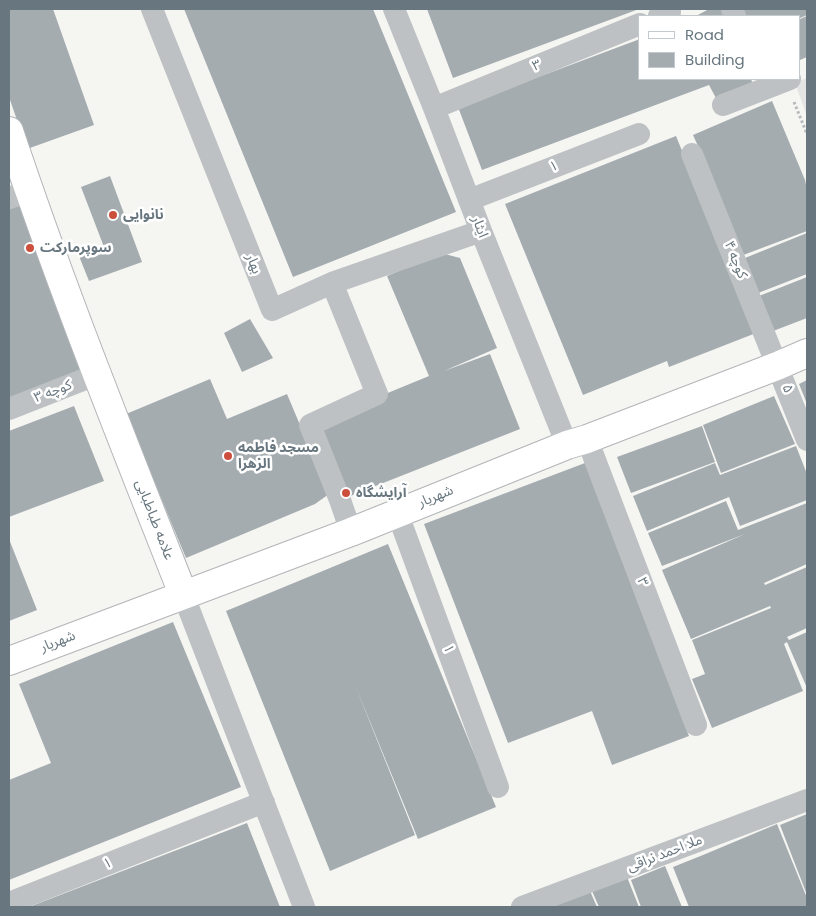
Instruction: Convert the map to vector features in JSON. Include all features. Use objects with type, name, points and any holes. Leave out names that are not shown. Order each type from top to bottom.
[{"type":"main road","name":"علامه طباطبایی","points":[[9,131],[19,194],[98,374],[183,594]]},
{"type":"main road","name":"شهریار","points":[[9,661],[351,532],[397,512],[807,353]]},
{"type":"street","name":"بهار","points":[[152,9],[272,310],[332,283],[481,231]]},
{"type":"street","name":"ایثار","points":[[394,9],[481,231],[577,442]]},
{"type":"street","name":"۳","points":[[434,108],[638,25]]},
{"type":"street","points":[[724,106],[761,84],[782,80]]},
{"type":"street","name":"۱","points":[[469,200],[639,134]]},
{"type":"street","name":"کوچه ۴","points":[[692,154],[777,366]]},
{"type":"street","points":[[332,283],[377,394],[310,425],[351,532]]},
{"type":"street","name":"۵","points":[[777,366],[807,440]]},
{"type":"street","name":"کوچه ۳","points":[[9,409],[98,374]]},
{"type":"street","name":"۳","points":[[577,442],[696,725]]},
{"type":"street","name":"۱","points":[[397,512],[498,786]]},
{"type":"street","name":"علامه طباطبایی","points":[[183,594],[304,907]]},
{"type":"street","name":"ملا احمد نراقی","points":[[522,907],[807,800]]},
{"type":"street","name":"۱","points":[[9,903],[264,802]]},
{"type":"path","points":[[793,80],[807,134]]},
{"type":"shaded area","points":[[807,78],[807,116],[795,83]]},
{"type":"building","points":[[9,9],[53,9],[94,125],[27,149],[9,97]]},
{"type":"building","points":[[184,9],[373,9],[456,212],[293,277]]},
{"type":"building","points":[[427,9],[639,9],[453,78]]},
{"type":"building","points":[[709,9],[722,9],[725,15],[698,15]]},
{"type":"building","points":[[742,9],[807,9],[807,15],[801,18],[801,15],[745,15]]},
{"type":"building","points":[[807,16],[807,57],[801,60],[801,19]]},
{"type":"building","points":[[638,40],[638,80],[751,80],[754,87],[717,100],[709,85],[482,170],[458,107]]},
{"type":"building","points":[[772,101],[805,180],[807,189],[807,231],[738,257],[714,182],[693,135]]},
{"type":"building","points":[[676,136],[756,333],[669,367],[667,361],[583,395],[505,204]]},
{"type":"building","points":[[110,176],[142,262],[89,281],[79,256],[104,247],[81,187]]},
{"type":"building","points":[[21,205],[88,367],[9,399],[9,209]]},
{"type":"building","points":[[807,233],[807,274],[753,295],[740,260]]},
{"type":"building","points":[[441,253],[460,258],[497,348],[444,371],[490,354],[520,429],[340,500],[310,425],[429,376],[387,276]]},
{"type":"building","points":[[807,277],[807,318],[768,333],[754,298]]},
{"type":"building","points":[[250,319],[273,358],[242,372],[224,333]]},
{"type":"building","name":"مسجد فاطمه الزهرا","points":[[210,379],[227,419],[287,394],[329,494],[315,504],[186,558],[126,414]]},
{"type":"building","points":[[807,380],[807,404],[799,384]]},
{"type":"building","points":[[774,396],[795,444],[721,473],[703,425]]},
{"type":"building","points":[[74,406],[104,481],[9,517],[9,431]]},
{"type":"building","points":[[702,426],[715,462],[631,493],[617,457]]},
{"type":"building","points":[[796,446],[807,474],[807,500],[740,526],[729,497],[647,531],[633,496],[715,463],[720,475]]},
{"type":"building","points":[[585,463],[689,736],[612,765],[592,711],[508,743],[424,524]]},
{"type":"building","points":[[726,501],[738,530],[807,503],[807,564],[764,583],[765,585],[807,567],[807,628],[787,637],[789,640],[807,632],[807,688],[787,642],[784,644],[803,691],[712,728],[692,679],[705,674],[692,640],[771,608],[770,606],[691,639],[662,570],[745,534],[662,566],[648,533]]},
{"type":"building","points":[[9,539],[37,610],[9,621]]},
{"type":"building","points":[[388,544],[496,807],[418,839],[355,685],[415,835],[330,871],[226,611]]},
{"type":"building","points":[[173,622],[241,787],[9,880],[9,780],[51,763],[19,684]]},
{"type":"building","points":[[807,814],[807,895],[780,825]]},
{"type":"building","points":[[247,823],[280,907],[29,907]]},
{"type":"building","points":[[777,824],[807,898],[807,907],[689,907],[673,867]]},
{"type":"building","points":[[665,866],[682,907],[641,907],[631,880]]},
{"type":"building","points":[[627,877],[639,907],[599,907],[592,891]]},
{"type":"building","points":[[590,891],[597,907],[557,907],[556,905]]},
{"type":"place","name":"نانوایی","points":[[113,215]]},
{"type":"place","name":"سوپرمارکت","points":[[30,248]]},
{"type":"place","name":"مسجد فاطمه الزهرا","points":[[228,456]]},
{"type":"place","name":"آرایشگاه","points":[[346,493]]}]
